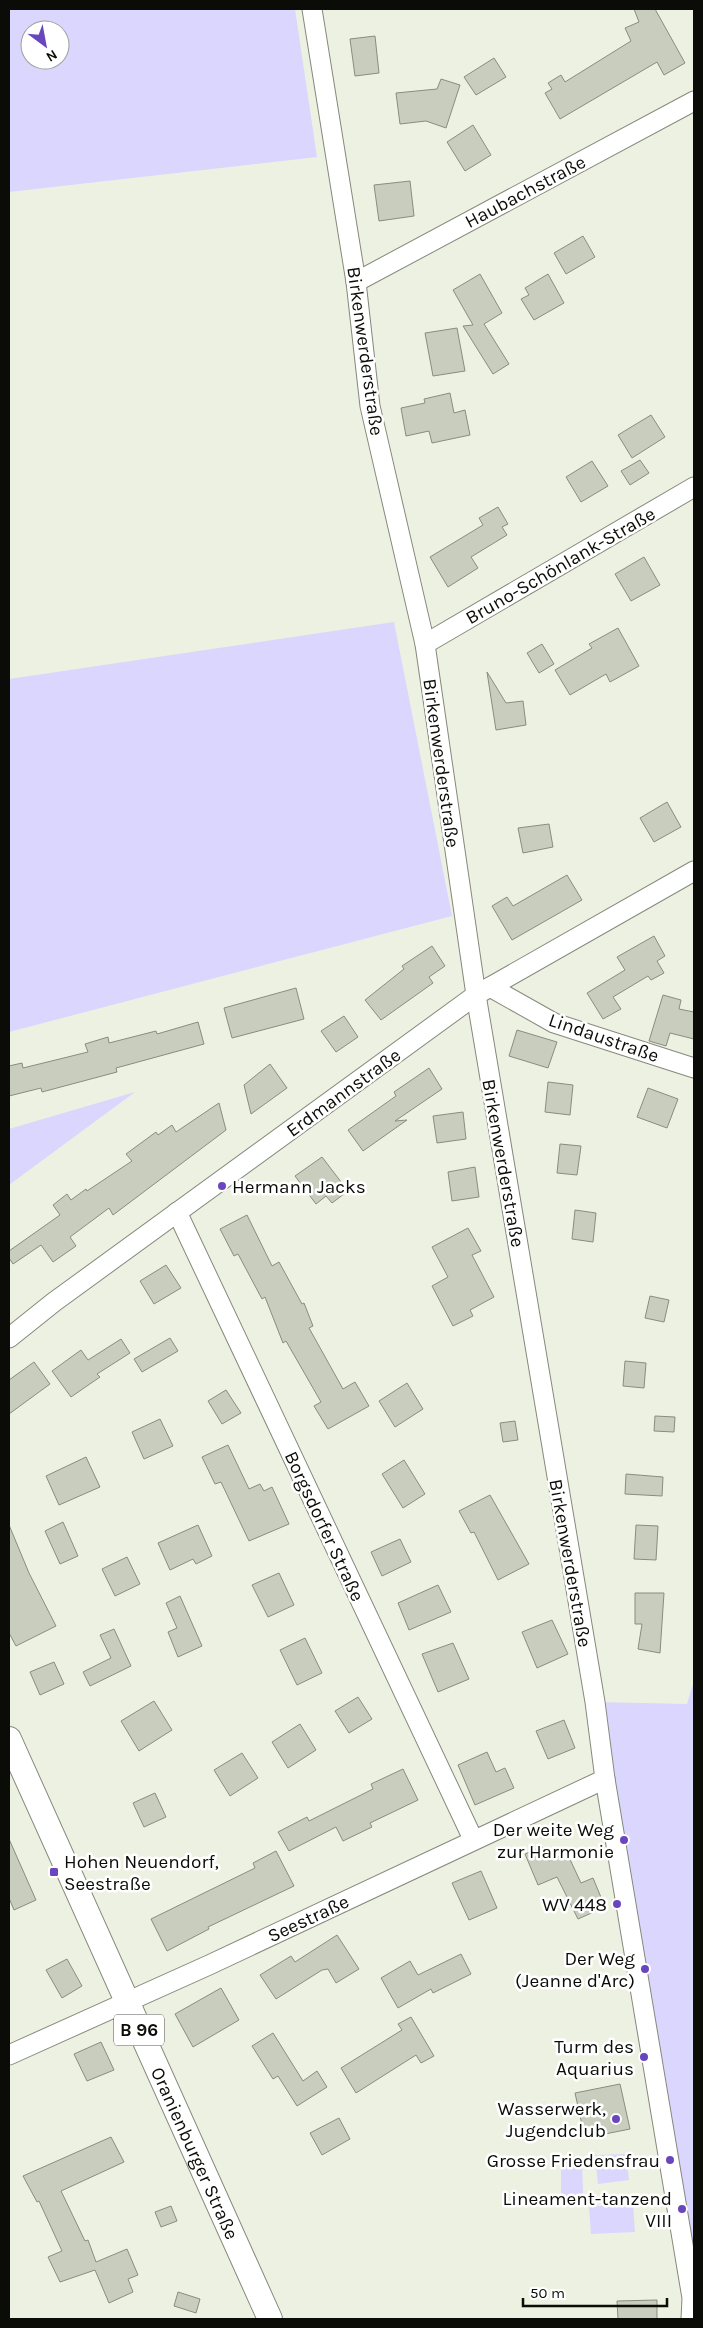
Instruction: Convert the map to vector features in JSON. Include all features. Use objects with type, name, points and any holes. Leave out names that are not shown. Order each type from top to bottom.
[{"type":"main road","name":"Oranienburger Straße","points":[[9,1739],[270,2319]]},
{"type":"street","name":"Birkenwerderstraße","points":[[312,9],[356,282],[370,406],[425,644],[483,991],[595,1702],[605,1779],[692,2298],[691,2319]]},
{"type":"street","name":"Haubachstraße","points":[[356,282],[694,101]]},
{"type":"street","name":"Bruno-Schönlank-Straße","points":[[425,644],[694,487]]},
{"type":"street","name":"Erdmannstraße","points":[[9,1338],[177,1212],[483,991],[694,872]]},
{"type":"street","name":"Lindaustraße","points":[[483,991],[554,1023],[694,1068]]},
{"type":"street","name":"Borgsdorfer Straße","points":[[177,1212],[473,1839]]},
{"type":"street","name":"Seestraße","points":[[9,2055],[605,1779]]},
{"type":"shaded area","points":[[9,9],[295,9],[317,157],[9,192]]},
{"type":"shaded area","points":[[394,622],[452,916],[9,1032],[9,679]]},
{"type":"shaded area","points":[[135,1092],[9,1185],[9,1129]]},
{"type":"shaded area","points":[[694,1681],[694,2265],[595,1702],[687,1704]]},
{"type":"shaded area","points":[[626,2154],[629,2180],[598,2184],[595,2155]]},
{"type":"shaded area","points":[[561,2158],[582,2158],[583,2195],[561,2196]]},
{"type":"shaded area","points":[[633,2203],[635,2232],[591,2234],[589,2207]]},
{"type":"building","points":[[634,9],[655,9],[685,63],[664,75],[657,62],[560,119],[545,93],[552,89],[548,83],[561,75],[565,82],[631,41],[625,28],[639,22]]},
{"type":"building","points":[[375,36],[379,73],[355,76],[350,39]]},
{"type":"building","points":[[494,58],[506,77],[476,95],[464,77]]},
{"type":"building","points":[[441,79],[460,85],[446,128],[426,121],[400,124],[396,93],[437,89]]},
{"type":"building","points":[[473,125],[491,155],[465,171],[447,142]]},
{"type":"building","points":[[410,181],[414,216],[379,221],[374,185]]},
{"type":"building","points":[[583,236],[595,257],[566,274],[554,253]]},
{"type":"building","points":[[480,274],[502,313],[484,324],[509,364],[493,374],[463,326],[473,325],[453,290]]},
{"type":"building","points":[[548,274],[564,303],[534,320],[521,299],[529,295],[525,288]]},
{"type":"building","points":[[457,328],[465,371],[433,376],[425,333]]},
{"type":"building","points":[[450,393],[454,413],[465,410],[470,435],[432,443],[429,431],[406,436],[401,408],[425,403],[424,399]]},
{"type":"building","points":[[651,415],[665,437],[632,458],[618,435]]},
{"type":"building","points":[[640,460],[649,473],[630,485],[621,471]]},
{"type":"building","points":[[592,461],[608,486],[581,502],[566,477]]},
{"type":"building","points":[[498,507],[508,524],[502,527],[507,535],[471,557],[478,568],[448,587],[430,557],[483,525],[479,518]]},
{"type":"building","points":[[644,557],[660,585],[631,601],[615,574]]},
{"type":"building","points":[[618,628],[639,666],[610,682],[606,674],[570,695],[555,670],[592,648],[589,644]]},
{"type":"building","points":[[542,644],[554,664],[539,673],[527,653]]},
{"type":"building","points":[[487,672],[506,703],[523,701],[526,725],[496,730]]},
{"type":"building","points":[[667,802],[681,827],[654,842],[640,818]]},
{"type":"building","points":[[549,824],[553,847],[523,853],[518,828]]},
{"type":"building","points":[[567,875],[582,900],[512,940],[492,906],[507,897],[513,906]]},
{"type":"building","points":[[654,936],[665,956],[657,961],[664,973],[651,980],[648,976],[613,997],[621,1009],[603,1019],[587,993],[625,970],[617,957]]},
{"type":"building","points":[[432,946],[445,966],[429,977],[433,983],[381,1020],[365,1000],[404,969],[402,966]]},
{"type":"building","points":[[296,988],[304,1019],[232,1038],[224,1008]]},
{"type":"building","points":[[663,995],[681,1000],[679,1009],[694,1012],[694,1039],[670,1033],[666,1046],[649,1041]]},
{"type":"building","points":[[344,1016],[358,1037],[336,1052],[321,1031]]},
{"type":"building","points":[[198,1022],[204,1044],[116,1068],[117,1072],[42,1092],[41,1088],[9,1096],[9,1066],[22,1063],[23,1068],[88,1052],[85,1044],[108,1037],[109,1043],[156,1031],[157,1034]]},
{"type":"building","points":[[517,1030],[557,1042],[548,1068],[509,1056]]},
{"type":"building","points":[[270,1064],[287,1088],[251,1114],[244,1085]]},
{"type":"building","points":[[429,1068],[442,1089],[395,1121],[407,1120],[363,1151],[348,1130],[396,1096],[394,1092]]},
{"type":"building","points":[[548,1082],[573,1085],[570,1115],[545,1112]]},
{"type":"building","points":[[648,1088],[678,1099],[667,1128],[637,1117]]},
{"type":"building","points":[[219,1103],[226,1130],[113,1215],[109,1208],[70,1237],[76,1246],[53,1262],[41,1245],[13,1264],[9,1258],[9,1251],[60,1215],[53,1205],[67,1194],[71,1200],[86,1189],[87,1191],[132,1161],[126,1154],[156,1132],[158,1135],[172,1125],[176,1132]]},
{"type":"building","points":[[463,1112],[466,1139],[437,1143],[433,1116]]},
{"type":"building","points":[[560,1144],[581,1146],[577,1175],[557,1173]]},
{"type":"building","points":[[322,1157],[348,1191],[332,1203],[326,1196],[316,1204],[295,1176]]},
{"type":"building","points":[[475,1167],[479,1197],[452,1201],[448,1172]]},
{"type":"building","points":[[575,1210],[596,1213],[593,1242],[572,1239]]},
{"type":"building","points":[[247,1215],[272,1266],[279,1262],[302,1304],[304,1303],[313,1326],[309,1328],[343,1389],[355,1382],[369,1406],[328,1429],[314,1406],[321,1402],[286,1341],[283,1343],[265,1297],[262,1299],[238,1254],[234,1256],[220,1229]]},
{"type":"building","points":[[468,1228],[481,1251],[472,1255],[494,1297],[470,1310],[473,1316],[453,1326],[432,1286],[448,1277],[432,1247]]},
{"type":"building","points":[[166,1265],[181,1288],[154,1304],[140,1281]]},
{"type":"building","points":[[650,1296],[669,1300],[664,1322],[645,1318]]},
{"type":"building","points":[[170,1338],[178,1351],[142,1372],[134,1359]]},
{"type":"building","points":[[121,1339],[130,1353],[97,1374],[100,1377],[71,1397],[52,1371],[81,1350],[88,1360]]},
{"type":"building","points":[[625,1361],[646,1363],[644,1388],[623,1386]]},
{"type":"building","points":[[34,1362],[50,1384],[9,1414],[9,1380]]},
{"type":"building","points":[[407,1383],[423,1409],[395,1427],[379,1401]]},
{"type":"building","points":[[226,1390],[241,1413],[222,1424],[208,1401]]},
{"type":"building","points":[[655,1416],[675,1417],[674,1432],[654,1431]]},
{"type":"building","points":[[160,1419],[173,1446],[144,1459],[132,1432]]},
{"type":"building","points":[[515,1421],[518,1440],[503,1442],[500,1423]]},
{"type":"building","points":[[228,1445],[249,1489],[260,1484],[264,1491],[272,1487],[289,1524],[249,1541],[221,1482],[215,1484],[202,1457]]},
{"type":"building","points":[[86,1457],[100,1487],[59,1505],[46,1476]]},
{"type":"building","points":[[404,1460],[425,1494],[403,1508],[382,1474]]},
{"type":"building","points":[[626,1474],[663,1477],[662,1496],[625,1494]]},
{"type":"building","points":[[490,1495],[529,1564],[498,1580],[474,1532],[471,1533],[459,1511]]},
{"type":"building","points":[[63,1522],[78,1556],[60,1564],[45,1531]]},
{"type":"building","points":[[9,1525],[29,1573],[56,1626],[16,1646],[9,1633]]},
{"type":"building","points":[[198,1525],[212,1556],[196,1564],[193,1559],[170,1570],[158,1543]]},
{"type":"building","points":[[636,1525],[658,1526],[656,1560],[634,1559]]},
{"type":"building","points":[[400,1539],[411,1562],[382,1576],[371,1552]]},
{"type":"building","points":[[127,1557],[140,1584],[115,1596],[102,1569]]},
{"type":"building","points":[[279,1573],[294,1605],[268,1617],[252,1585]]},
{"type":"building","points":[[438,1585],[451,1612],[409,1630],[398,1603]]},
{"type":"building","points":[[635,1593],[664,1593],[660,1653],[638,1649],[642,1624],[635,1624]]},
{"type":"building","points":[[180,1596],[202,1646],[178,1657],[168,1632],[177,1628],[166,1603]]},
{"type":"building","points":[[552,1620],[568,1654],[537,1668],[522,1632]]},
{"type":"building","points":[[114,1629],[131,1666],[90,1686],[83,1672],[111,1658],[100,1635]]},
{"type":"building","points":[[305,1638],[322,1673],[297,1685],[280,1650]]},
{"type":"building","points":[[453,1643],[469,1679],[438,1692],[422,1654]]},
{"type":"building","points":[[54,1662],[64,1684],[40,1695],[30,1672]]},
{"type":"building","points":[[358,1697],[372,1719],[349,1733],[335,1711]]},
{"type":"building","points":[[154,1701],[172,1730],[139,1751],[121,1721]]},
{"type":"building","points":[[564,1720],[575,1748],[548,1759],[536,1731]]},
{"type":"building","points":[[300,1724],[316,1750],[288,1768],[272,1742]]},
{"type":"building","points":[[487,1752],[496,1772],[505,1768],[514,1788],[475,1805],[458,1765]]},
{"type":"building","points":[[242,1753],[258,1778],[230,1796],[214,1770]]},
{"type":"building","points":[[403,1769],[418,1800],[370,1823],[372,1827],[343,1841],[336,1827],[289,1851],[278,1832],[307,1817],[309,1821],[373,1789],[371,1784]]},
{"type":"building","points":[[155,1793],[166,1817],[144,1827],[133,1803]]},
{"type":"building","points":[[9,1839],[36,1900],[14,1910],[9,1898]]},
{"type":"building","points":[[542,1847],[549,1861],[567,1853],[581,1883],[593,1878],[605,1907],[578,1919],[557,1877],[538,1885],[525,1854]]},
{"type":"building","points":[[276,1851],[294,1886],[208,1927],[209,1929],[167,1951],[151,1919],[255,1868],[253,1863]]},
{"type":"building","points":[[481,1871],[497,1908],[469,1920],[452,1883]]},
{"type":"building","points":[[337,1935],[359,1969],[336,1983],[328,1969],[322,1970],[276,1999],[260,1975],[291,1956],[295,1962]]},
{"type":"building","points":[[461,1954],[471,1974],[433,1993],[431,1989],[398,2008],[381,1978],[410,1961],[418,1975]]},
{"type":"building","points":[[67,1959],[82,1986],[62,1998],[46,1970]]},
{"type":"building","points":[[221,1988],[239,2020],[193,2047],[175,2014]]},
{"type":"building","points":[[411,2017],[434,2056],[421,2063],[416,2055],[356,2093],[341,2068],[402,2030],[398,2024]]},
{"type":"building","points":[[273,2033],[303,2081],[317,2071],[327,2087],[297,2106],[278,2076],[273,2079],[252,2046]]},
{"type":"building","points":[[101,2042],[114,2070],[87,2081],[74,2054]]},
{"type":"building","points":[[620,2084],[630,2129],[585,2138],[575,2093]]},
{"type":"building","points":[[339,2118],[350,2139],[322,2155],[310,2133]]},
{"type":"building","points":[[111,2137],[124,2162],[61,2191],[85,2241],[88,2240],[96,2262],[127,2249],[138,2275],[128,2279],[133,2292],[109,2303],[95,2270],[60,2282],[48,2257],[62,2251],[39,2201],[37,2202],[23,2176]]},
{"type":"building","points":[[171,2206],[177,2221],[161,2227],[155,2212]]},
{"type":"building","points":[[178,2292],[200,2299],[196,2313],[174,2306]]},
{"type":"building","points":[[657,2300],[657,2319],[618,2319],[617,2301]]},
{"type":"place","name":"Hermann Jacks","points":[[222,1186]]},
{"type":"place","name":"Der weite Weg zur Harmonie","points":[[624,1840]]},
{"type":"place","name":"Hohen Neuendorf, Seestraße","points":[[54,1872]]},
{"type":"place","name":"WV 448","points":[[617,1904]]},
{"type":"place","name":"Der Weg (Jeanne d'Arc)","points":[[645,1969]]},
{"type":"place","name":"Turm des Aquarius","points":[[644,2057]]},
{"type":"place","name":"Wasserwerk, Jugendclub","points":[[616,2119]]},
{"type":"place","name":"Grosse Friedensfrau","points":[[670,2160]]},
{"type":"place","name":"Lineament-tanzend VIII","points":[[682,2209]]}]
